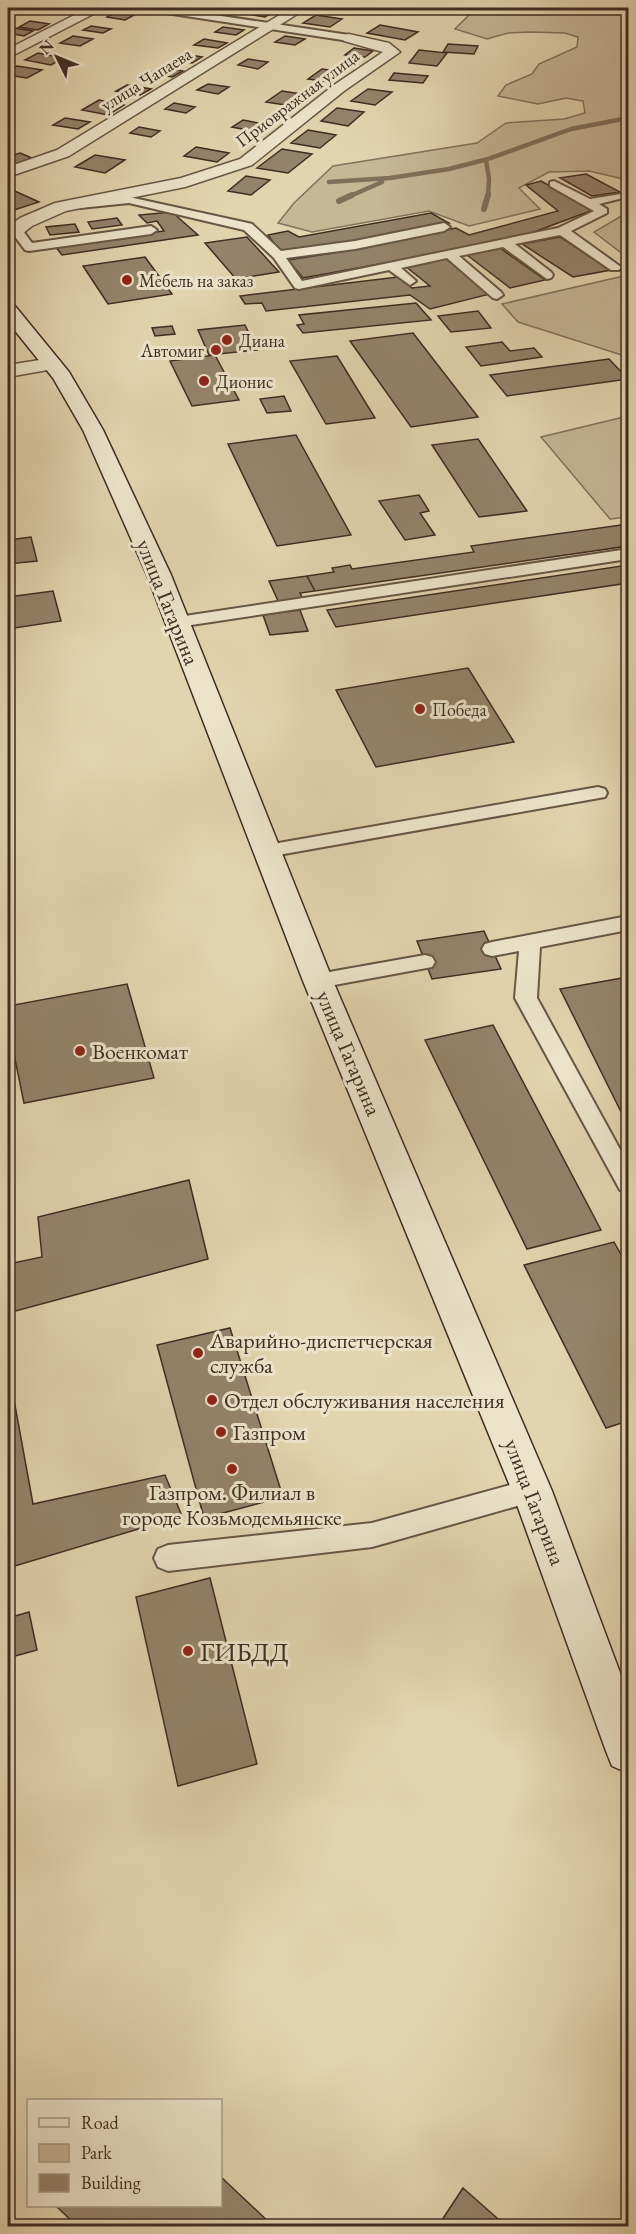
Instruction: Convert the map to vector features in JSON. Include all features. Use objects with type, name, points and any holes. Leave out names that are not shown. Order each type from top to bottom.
[{"type":"street","points":[[8,54],[98,8]]},
{"type":"street","name":"улица Чапаева","points":[[8,172],[63,153],[300,8]]},
{"type":"street","name":"Приовражная улица","points":[[12,232],[26,222],[61,207],[185,182],[246,162],[339,88],[393,52],[384,46],[350,38]]},
{"type":"street","name":"улица Гагарина","points":[[8,310],[52,364],[93,430],[159,575],[318,981],[532,1491],[628,1751]]},
{"type":"street","points":[[8,371],[52,364]]},
{"type":"lane","points":[[153,8],[350,38]]},
{"type":"lane","points":[[61,207],[129,200],[248,228],[278,255],[299,285],[562,231],[603,211],[591,202],[554,184]]},
{"type":"lane","points":[[591,202],[623,195]]},
{"type":"lane","points":[[278,255],[355,245],[444,227]]},
{"type":"lane","points":[[12,232],[29,247],[151,230]]},
{"type":"lane","points":[[562,231],[615,267]]},
{"type":"lane","points":[[506,243],[547,275]]},
{"type":"lane","points":[[447,253],[497,296]]},
{"type":"lane","points":[[391,266],[410,281]]},
{"type":"lane","points":[[178,622],[628,554]]},
{"type":"lane","points":[[267,851],[598,793]]},
{"type":"lane","points":[[492,949],[628,924]]},
{"type":"lane","points":[[530,942],[526,998],[628,1184]]},
{"type":"lane","points":[[318,981],[425,962]]},
{"type":"lane","points":[[168,1558],[372,1535],[532,1491]]},
{"type":"green space","points":[[476,8],[628,8],[628,180],[589,171],[549,172],[519,188],[540,209],[469,226],[429,211],[312,232],[278,223],[294,203],[333,166],[477,143],[506,123],[564,119],[585,113],[583,101],[566,98],[538,104],[498,96],[506,85],[532,74],[539,64],[577,47],[578,37],[565,33],[530,32],[508,33],[487,39],[455,29]]},
{"type":"green space","points":[[628,212],[628,258],[594,232]]},
{"type":"green space","points":[[628,275],[628,357],[518,322],[502,304]]},
{"type":"green space","points":[[628,416],[628,517],[610,519],[541,437]]},
{"type":"building","points":[[79,8],[68,13],[48,10]]},
{"type":"building","points":[[258,8],[278,9],[265,17],[247,14]]},
{"type":"building","points":[[119,10],[138,13],[125,20],[107,17]]},
{"type":"building","points":[[316,15],[342,19],[330,27],[303,23]]},
{"type":"building","points":[[30,21],[49,24],[38,30],[19,27]]},
{"type":"building","points":[[380,25],[418,32],[405,40],[367,33]]},
{"type":"building","points":[[91,26],[111,29],[103,33],[83,30]]},
{"type":"building","points":[[223,27],[244,30],[236,35],[215,32]]},
{"type":"building","points":[[14,28],[33,31],[24,36],[8,33]]},
{"type":"building","points":[[73,36],[93,39],[80,46],[60,43]]},
{"type":"building","points":[[285,36],[305,39],[295,45],[275,42]]},
{"type":"building","points":[[204,39],[227,43],[218,48],[194,45]]},
{"type":"building","points":[[448,44],[478,46],[474,54],[443,52]]},
{"type":"building","points":[[354,48],[373,51],[365,57],[345,55]]},
{"type":"building","points":[[419,50],[447,53],[437,66],[409,63]]},
{"type":"building","points":[[38,53],[63,58],[51,65],[25,60]]},
{"type":"building","points":[[184,54],[202,57],[192,63],[174,60]]},
{"type":"building","points":[[248,59],[268,62],[258,69],[238,65]]},
{"type":"building","points":[[17,66],[42,70],[27,78],[8,75],[8,71]]},
{"type":"building","points":[[161,67],[183,71],[172,77],[150,73]]},
{"type":"building","points":[[322,69],[343,72],[329,82],[308,79]]},
{"type":"building","points":[[394,73],[428,76],[423,83],[389,80]]},
{"type":"building","points":[[208,84],[229,87],[218,94],[197,90]]},
{"type":"building","points":[[127,85],[151,89],[140,95],[116,91]]},
{"type":"building","points":[[368,89],[392,92],[375,105],[351,101]]},
{"type":"building","points":[[282,91],[308,95],[292,106],[266,102]]},
{"type":"building","points":[[99,100],[124,105],[108,115],[82,110]]},
{"type":"building","points":[[174,103],[195,107],[186,113],[165,109]]},
{"type":"building","points":[[337,108],[364,112],[348,126],[321,121]]},
{"type":"building","points":[[65,118],[90,122],[78,129],[53,125]]},
{"type":"building","points":[[243,120],[268,125],[258,132],[232,127]]},
{"type":"building","points":[[139,127],[160,131],[151,137],[130,133]]},
{"type":"building","points":[[308,130],[336,135],[320,148],[291,143]]},
{"type":"building","points":[[196,147],[229,153],[217,162],[184,156]]},
{"type":"building","points":[[282,149],[312,154],[288,173],[257,168]]},
{"type":"building","points":[[20,153],[34,159],[16,165],[8,161],[8,157]]},
{"type":"building","points":[[95,155],[125,160],[105,173],[75,167]]},
{"type":"building","points":[[586,174],[620,192],[592,196],[560,178]]},
{"type":"building","points":[[246,176],[270,180],[251,195],[228,191]]},
{"type":"building","points":[[541,181],[593,210],[531,233],[303,278],[288,260],[365,248],[364,246],[456,228],[469,235],[558,211],[526,185]]},
{"type":"building","points":[[8,188],[39,202],[8,212]]},
{"type":"building","points":[[172,212],[198,235],[62,255],[55,246],[164,231],[157,221],[147,223],[139,215]]},
{"type":"building","points":[[431,213],[449,223],[390,233],[391,237],[302,250],[279,250],[268,235],[288,231],[299,237]]},
{"type":"building","points":[[117,218],[122,225],[92,229],[88,222]]},
{"type":"building","points":[[75,224],[79,232],[50,235],[46,227]]},
{"type":"building","points":[[247,237],[279,272],[236,279],[205,243]]},
{"type":"building","points":[[560,237],[611,270],[573,277],[522,244]]},
{"type":"building","points":[[500,248],[545,280],[510,288],[467,255]]},
{"type":"building","name":"Мебель на заказ","points":[[145,257],[172,294],[108,304],[83,266]]},
{"type":"building","points":[[446,259],[490,294],[430,309],[410,295],[266,311],[262,303],[245,304],[240,296],[398,277],[412,288],[430,286],[405,266]]},
{"type":"building","points":[[416,303],[431,320],[303,333],[297,325],[304,324],[299,315]]},
{"type":"building","points":[[478,311],[491,328],[451,332],[438,316]]},
{"type":"building","name":"Диана","points":[[245,325],[257,350],[209,355],[198,330]]},
{"type":"building","points":[[172,326],[175,334],[155,336],[152,328]]},
{"type":"building","points":[[413,333],[478,417],[411,427],[350,341]]},
{"type":"building","points":[[502,342],[510,351],[534,348],[542,357],[481,366],[466,347]]},
{"type":"building","name":"Дионис","points":[[215,355],[239,400],[192,406],[170,361]]},
{"type":"building","points":[[337,356],[375,418],[326,424],[290,361]]},
{"type":"building","points":[[609,359],[628,379],[507,396],[490,375]]},
{"type":"building","points":[[284,396],[291,411],[267,413],[260,399]]},
{"type":"building","points":[[296,435],[351,535],[277,546],[228,444]]},
{"type":"building","points":[[478,439],[527,511],[479,517],[432,445]]},
{"type":"building","points":[[419,495],[429,511],[420,513],[435,535],[405,540],[379,501]]},
{"type":"building","points":[[628,524],[628,546],[315,591],[307,576],[334,572],[332,568],[350,565],[352,569],[474,552],[471,546]]},
{"type":"building","points":[[31,537],[37,561],[8,564],[8,540]]},
{"type":"building","points":[[628,565],[628,583],[336,627],[327,610]]},
{"type":"building","points":[[307,576],[315,591],[300,593],[303,599],[279,603],[269,581]]},
{"type":"building","points":[[53,591],[61,621],[8,629],[8,597]]},
{"type":"building","points":[[300,610],[308,631],[270,635],[263,615]]},
{"type":"building","name":"Победа","points":[[468,668],[514,742],[376,767],[336,690]]},
{"type":"building","points":[[484,931],[501,969],[432,979],[417,941]]},
{"type":"building","points":[[628,977],[628,1126],[560,989]]},
{"type":"building","name":"Военкомат","points":[[127,984],[154,1078],[24,1103],[8,1025],[8,1006]]},
{"type":"building","points":[[493,1025],[601,1230],[527,1249],[425,1040]]},
{"type":"building","points":[[189,1180],[208,1259],[8,1313],[8,1264],[42,1257],[38,1217]]},
{"type":"building","points":[[614,1242],[628,1267],[628,1421],[606,1428],[524,1265]]},
{"type":"building","name":"Газпром","points":[[230,1328],[283,1497],[204,1518],[157,1345]]},
{"type":"building","points":[[8,1367],[33,1504],[165,1475],[182,1516],[8,1568]]},
{"type":"building","name":"ГИБДД","points":[[210,1578],[257,1764],[178,1786],[136,1597]]},
{"type":"building","points":[[29,1612],[37,1650],[8,1658],[8,1618]]},
{"type":"building","points":[[222,2178],[273,2226],[77,2226],[57,2207],[222,2207]]},
{"type":"building","points":[[463,2188],[506,2226],[438,2226]]},
{"type":"waterway","points":[[329,182],[390,178],[449,169],[488,159],[571,129],[628,118]]},
{"type":"waterway","points":[[486,160],[489,179],[488,197]]},
{"type":"waterway","points":[[348,197],[382,182]]},
{"type":"waterway","points":[[339,201],[352,195]]},
{"type":"waterway","points":[[484,209],[488,195]]},
{"type":"place","name":"Мебель на заказ","points":[[127,280]]},
{"type":"place","name":"Диана","points":[[227,340]]},
{"type":"place","name":"Автомиг","points":[[216,350]]},
{"type":"place","name":"Дионис","points":[[204,381]]},
{"type":"place","name":"Победа","points":[[420,709]]},
{"type":"place","name":"Военкомат","points":[[80,1051]]},
{"type":"place","name":"Аварийно-диспетчерская служба","points":[[198,1353]]},
{"type":"place","name":"Отдел обслуживания населения","points":[[212,1400]]},
{"type":"place","name":"Газпром","points":[[221,1432]]},
{"type":"place","name":"Газпром. Филиал в городе Козьмодемьянске","points":[[232,1469]]},
{"type":"place","name":"ГИБДД","points":[[188,1651]]}]
